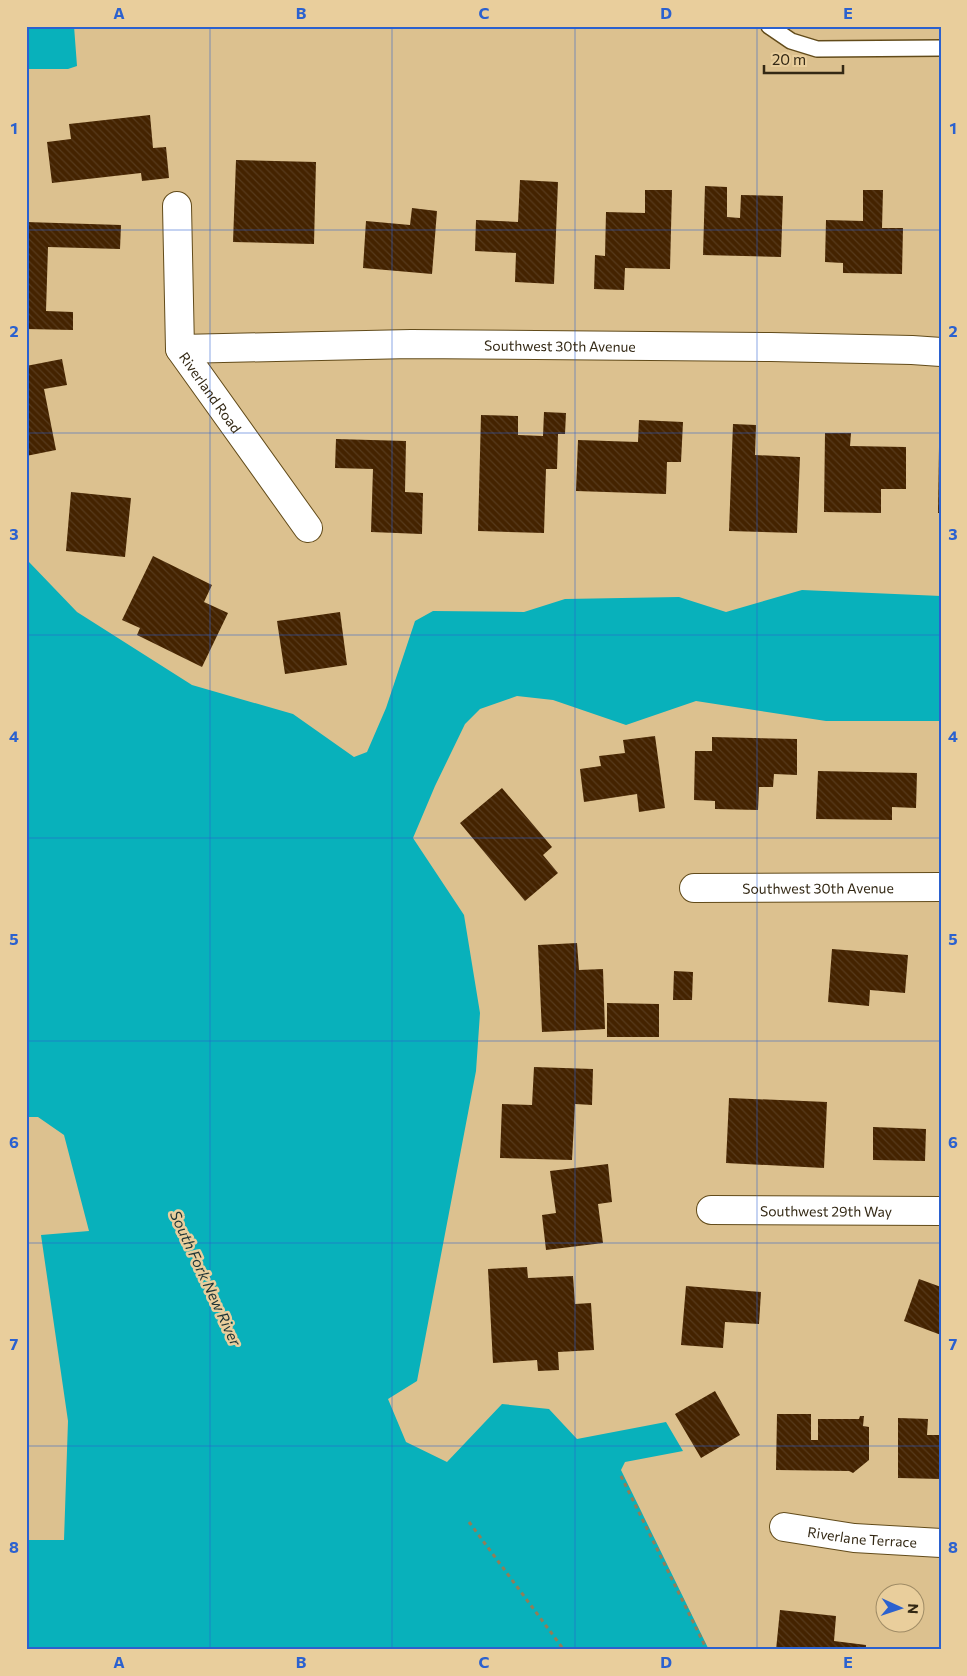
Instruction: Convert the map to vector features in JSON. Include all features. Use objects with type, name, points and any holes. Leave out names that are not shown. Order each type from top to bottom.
[{"type":"street","name":"Riverland Road","points":[[176,206],[180,349],[308,528]]},
{"type":"street","name":"Southwest 30th Avenue","points":[[180,349],[430,344],[780,347],[941,352]]},
{"type":"street","name":"Southwest 30th Avenue","points":[[694,888],[941,887]]},
{"type":"street","name":"Southwest 29th Way","points":[[711,1210],[941,1211]]},
{"type":"street","name":"Riverlane Terrace","points":[[784,1527],[854,1538],[941,1543]]},
{"type":"lane","points":[[769,26],[791,41],[817,49],[941,48]]},
{"type":"path","points":[[621,1476],[707,1650]]},
{"type":"path","points":[[469,1522],[564,1650]]},
{"type":"water","points":[[26,26],[74,26],[77,66],[68,69],[26,69]]},
{"type":"water","name":"South Fork New River","points":[[26,556],[29,562],[77,612],[192,685],[293,714],[354,757],[367,752],[386,708],[415,621],[433,611],[524,612],[565,599],[679,597],[726,612],[802,590],[941,596],[941,721],[826,721],[696,701],[626,725],[553,700],[517,696],[480,709],[465,724],[435,786],[413,838],[464,915],[480,1013],[476,1071],[417,1381],[388,1399],[406,1442],[447,1462],[502,1404],[549,1409],[577,1439],[666,1422],[683,1451],[625,1462],[621,1470],[709,1650],[26,1650],[26,1540],[64,1540],[68,1421],[41,1235],[89,1231],[64,1135],[38,1117],[26,1117]]},
{"type":"building","points":[[150,115],[153,148],[166,147],[169,178],[142,181],[141,173],[52,183],[47,142],[71,139],[69,124]]},
{"type":"building","points":[[236,160],[316,162],[314,244],[233,242]]},
{"type":"building","points":[[520,180],[558,182],[554,284],[515,282],[516,253],[475,251],[476,220],[518,222]]},
{"type":"building","points":[[705,186],[727,187],[727,217],[740,218],[741,195],[783,196],[781,257],[703,255]]},
{"type":"building","points":[[645,190],[672,190],[670,269],[625,268],[624,290],[594,289],[595,255],[605,256],[606,212],[645,213]]},
{"type":"building","points":[[863,190],[883,190],[882,228],[903,228],[902,274],[843,273],[843,263],[825,262],[826,220],[863,221]]},
{"type":"building","points":[[412,208],[437,211],[432,274],[363,268],[366,221],[410,225]]},
{"type":"building","points":[[26,222],[121,225],[120,249],[48,247],[46,311],[73,312],[73,330],[26,329]]},
{"type":"building","points":[[62,359],[67,385],[44,389],[56,450],[26,456],[26,366]]},
{"type":"building","points":[[544,412],[566,413],[565,434],[558,434],[557,469],[546,469],[544,533],[478,531],[481,415],[518,416],[518,435],[543,436]]},
{"type":"building","points":[[639,420],[683,422],[681,462],[667,462],[666,494],[576,491],[578,440],[638,442]]},
{"type":"building","points":[[733,424],[756,425],[755,455],[800,457],[797,533],[729,531]]},
{"type":"building","points":[[825,433],[851,433],[850,446],[906,447],[906,489],[881,489],[881,513],[824,512]]},
{"type":"building","points":[[336,439],[406,441],[405,492],[423,493],[422,534],[371,532],[373,469],[335,468]]},
{"type":"building","points":[[939,447],[941,447],[941,513],[938,513]]},
{"type":"building","points":[[71,492],[131,498],[125,557],[66,551]]},
{"type":"building","points":[[153,556],[212,585],[204,602],[228,613],[202,667],[137,635],[140,628],[122,620]]},
{"type":"building","points":[[340,612],[347,665],[285,674],[277,621]]},
{"type":"building","points":[[655,736],[665,808],[639,812],[637,794],[584,802],[580,769],[601,766],[599,756],[625,753],[623,740]]},
{"type":"building","points":[[712,737],[797,739],[797,775],[774,774],[773,787],[759,787],[758,810],[715,809],[715,801],[694,800],[695,751],[712,751]]},
{"type":"building","points":[[818,771],[917,773],[916,808],[892,807],[892,820],[816,819]]},
{"type":"building","points":[[502,788],[552,847],[543,855],[558,873],[525,901],[460,823]]},
{"type":"building","points":[[577,943],[579,970],[603,969],[605,1029],[542,1032],[538,945]]},
{"type":"building","points":[[832,949],[908,955],[905,993],[870,990],[869,1006],[828,1002]]},
{"type":"building","points":[[674,971],[693,972],[692,1000],[673,1000]]},
{"type":"building","points":[[607,1003],[659,1004],[659,1037],[607,1037]]},
{"type":"building","points":[[534,1067],[593,1069],[592,1105],[575,1104],[572,1160],[500,1158],[502,1104],[532,1105]]},
{"type":"building","points":[[729,1098],[827,1102],[824,1168],[726,1163]]},
{"type":"building","points":[[873,1127],[926,1129],[925,1161],[873,1160]]},
{"type":"building","points":[[608,1164],[612,1202],[598,1204],[603,1243],[546,1250],[542,1215],[556,1213],[550,1171]]},
{"type":"building","points":[[527,1267],[528,1278],[573,1276],[575,1304],[591,1303],[594,1350],[558,1352],[559,1370],[538,1371],[537,1360],[493,1363],[488,1269]]},
{"type":"building","points":[[919,1279],[941,1287],[941,1335],[904,1321]]},
{"type":"building","points":[[686,1286],[761,1292],[759,1324],[725,1322],[723,1348],[681,1345]]},
{"type":"building","points":[[715,1391],[740,1435],[701,1458],[675,1414]]},
{"type":"building","points":[[777,1414],[811,1414],[811,1440],[818,1440],[818,1419],[859,1419],[860,1416],[864,1416],[863,1426],[869,1427],[869,1460],[853,1473],[849,1471],[776,1470]]},
{"type":"building","points":[[898,1418],[928,1419],[927,1435],[941,1435],[941,1479],[898,1478]]},
{"type":"building","points":[[780,1610],[836,1616],[834,1641],[866,1645],[866,1650],[776,1650]]}]
